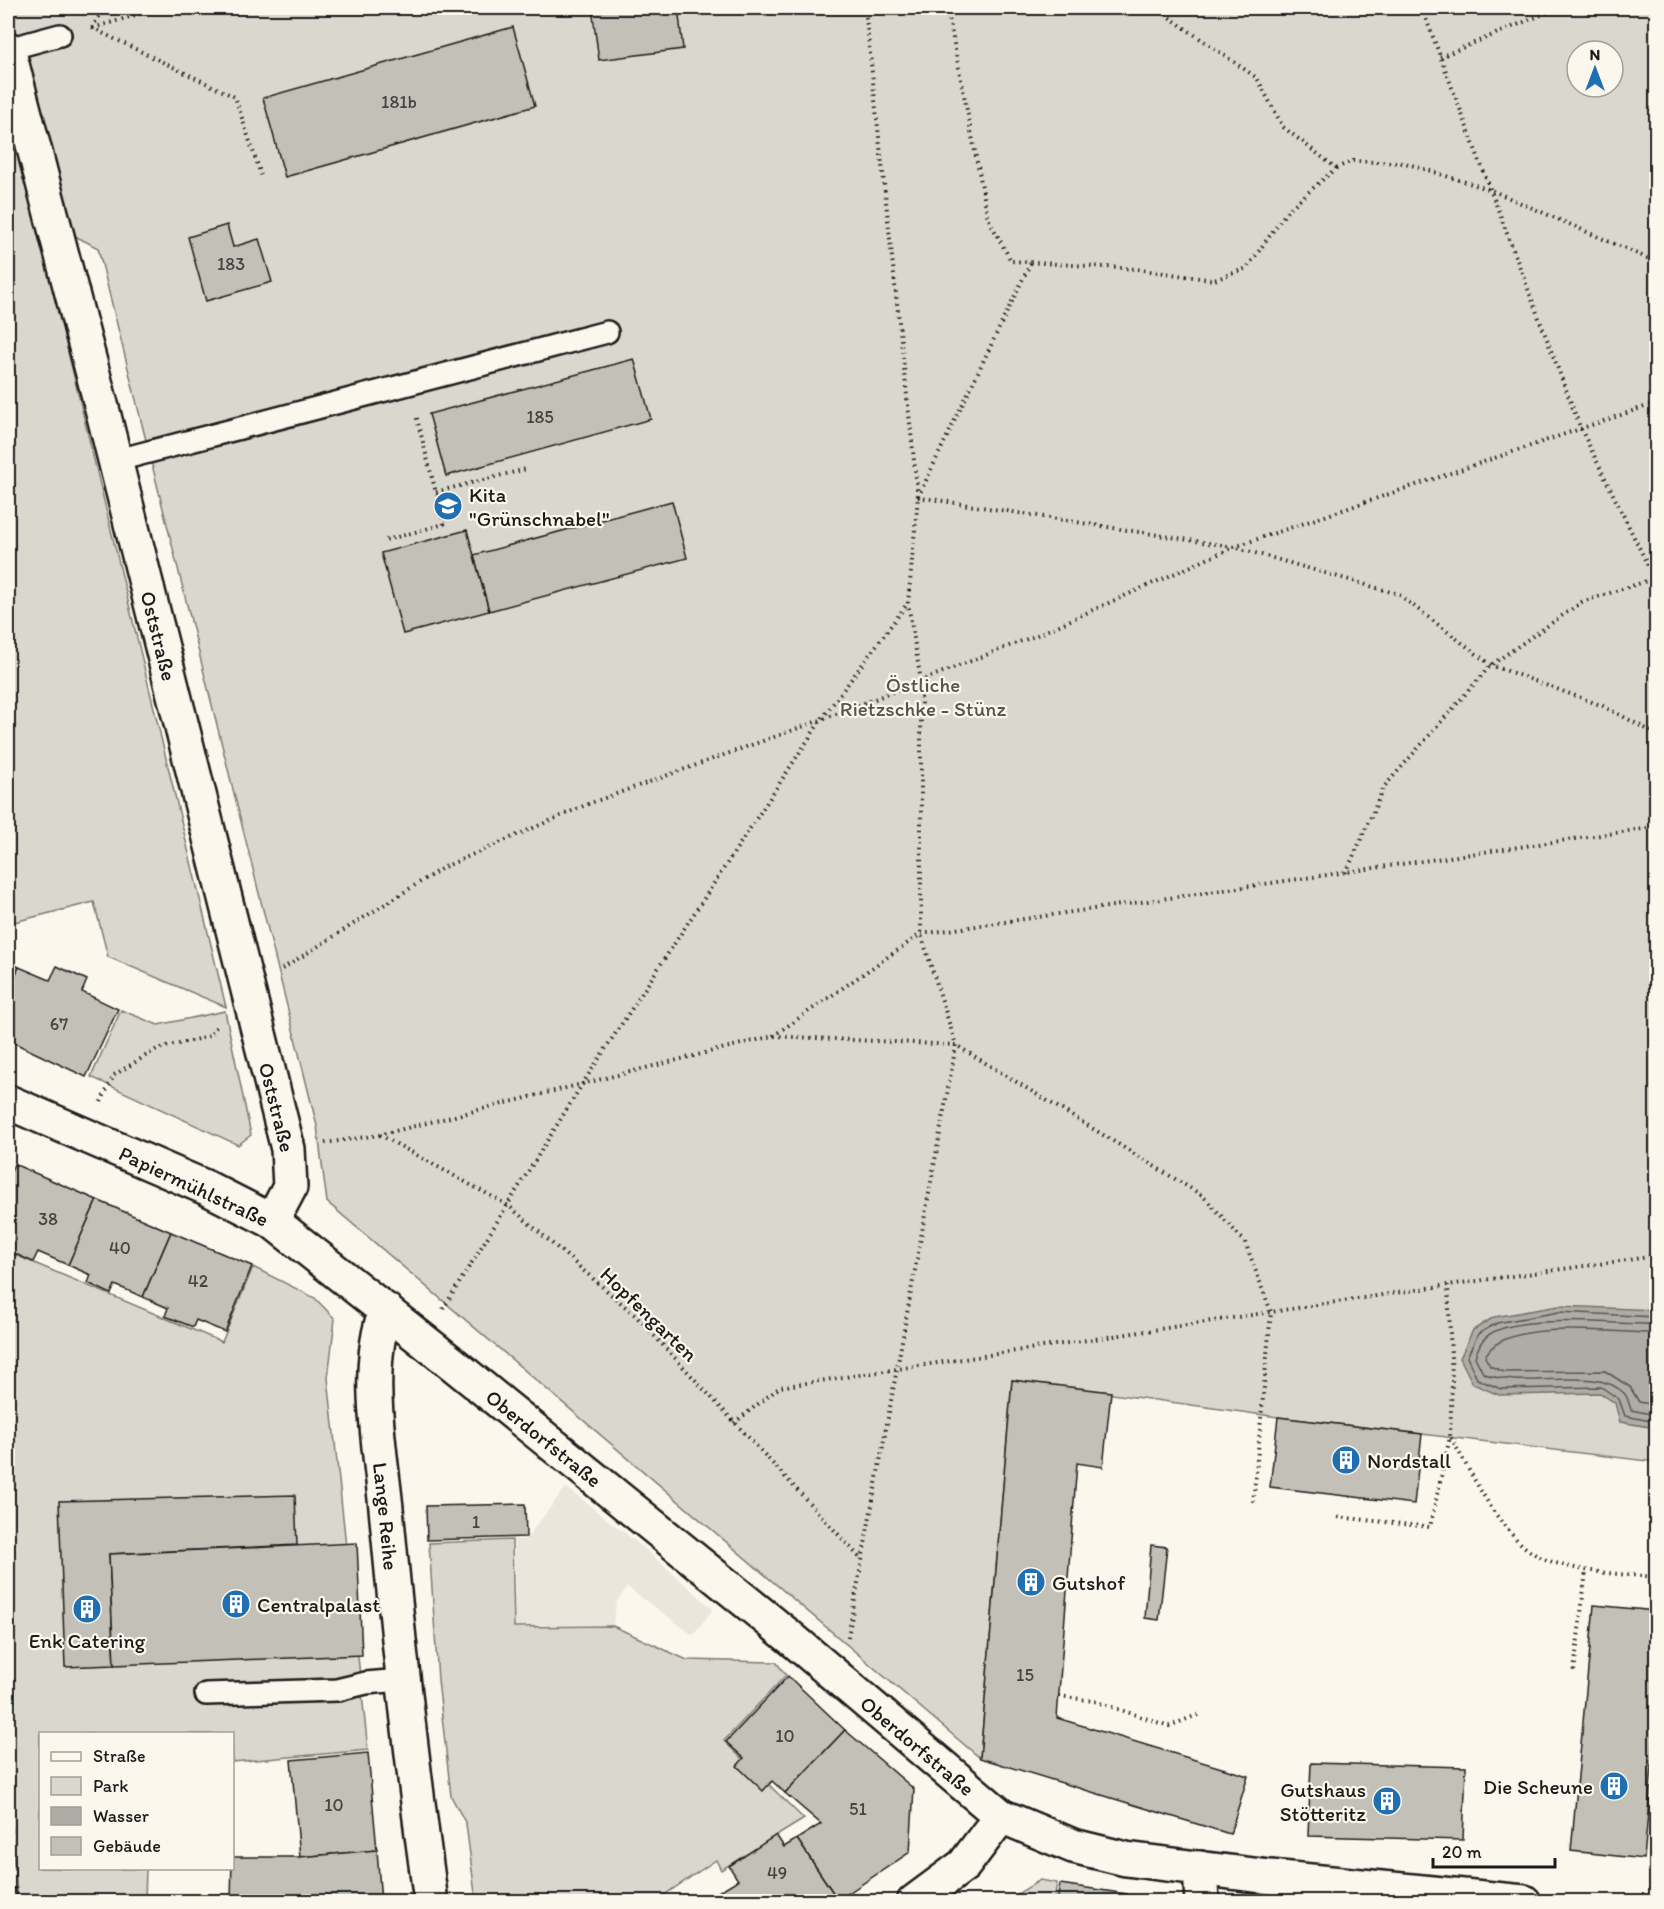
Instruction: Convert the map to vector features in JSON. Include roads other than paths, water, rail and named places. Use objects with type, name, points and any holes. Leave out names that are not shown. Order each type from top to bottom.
[{"type":"street","name":"Oststraße","points":[[8,49],[288,1149],[290,1187],[272,1221]]},
{"type":"street","name":"Papiermühlstraße","points":[[8,1102],[207,1188],[272,1221],[423,1340]]},
{"type":"street","name":"Lange Reihe","points":[[386,1310],[377,1333],[376,1407],[401,1680],[431,1902]]},
{"type":"street","name":"Oberdorfstraße","points":[[423,1340],[840,1679],[898,1731],[1001,1816],[1073,1846],[1126,1859],[1524,1902]]},
{"type":"street","points":[[914,1902],[964,1865],[1001,1816]]},
{"type":"street","points":[[1200,1868],[1202,1902]]},
{"type":"lane","points":[[8,49],[60,35]]},
{"type":"lane","points":[[114,461],[607,332]]},
{"type":"lane","points":[[206,1694],[337,1690],[366,1683],[401,1680]]},
{"type":"water","points":[[1559,1306],[1656,1310],[1656,1428],[1620,1422],[1615,1403],[1600,1393],[1499,1395],[1473,1384],[1460,1358],[1473,1330],[1494,1317]]},
{"type":"place","name":"Kita \"Grünschnabel\"","points":[[448,506]]},
{"type":"place","name":"Nordstall","points":[[1346,1460]]},
{"type":"place","name":"Gutshof","points":[[1031,1582]]},
{"type":"place","name":"Centralpalast","points":[[236,1604]]},
{"type":"place","name":"Enk Catering","points":[[87,1609]]},
{"type":"place","name":"Die Scheune","points":[[1614,1786]]},
{"type":"place","name":"Gutshaus Stötteritz","points":[[1387,1801]]},
{"type":"park label","name":"Östliche Rietzschke - Stünz","points":[[923,696]]}]
